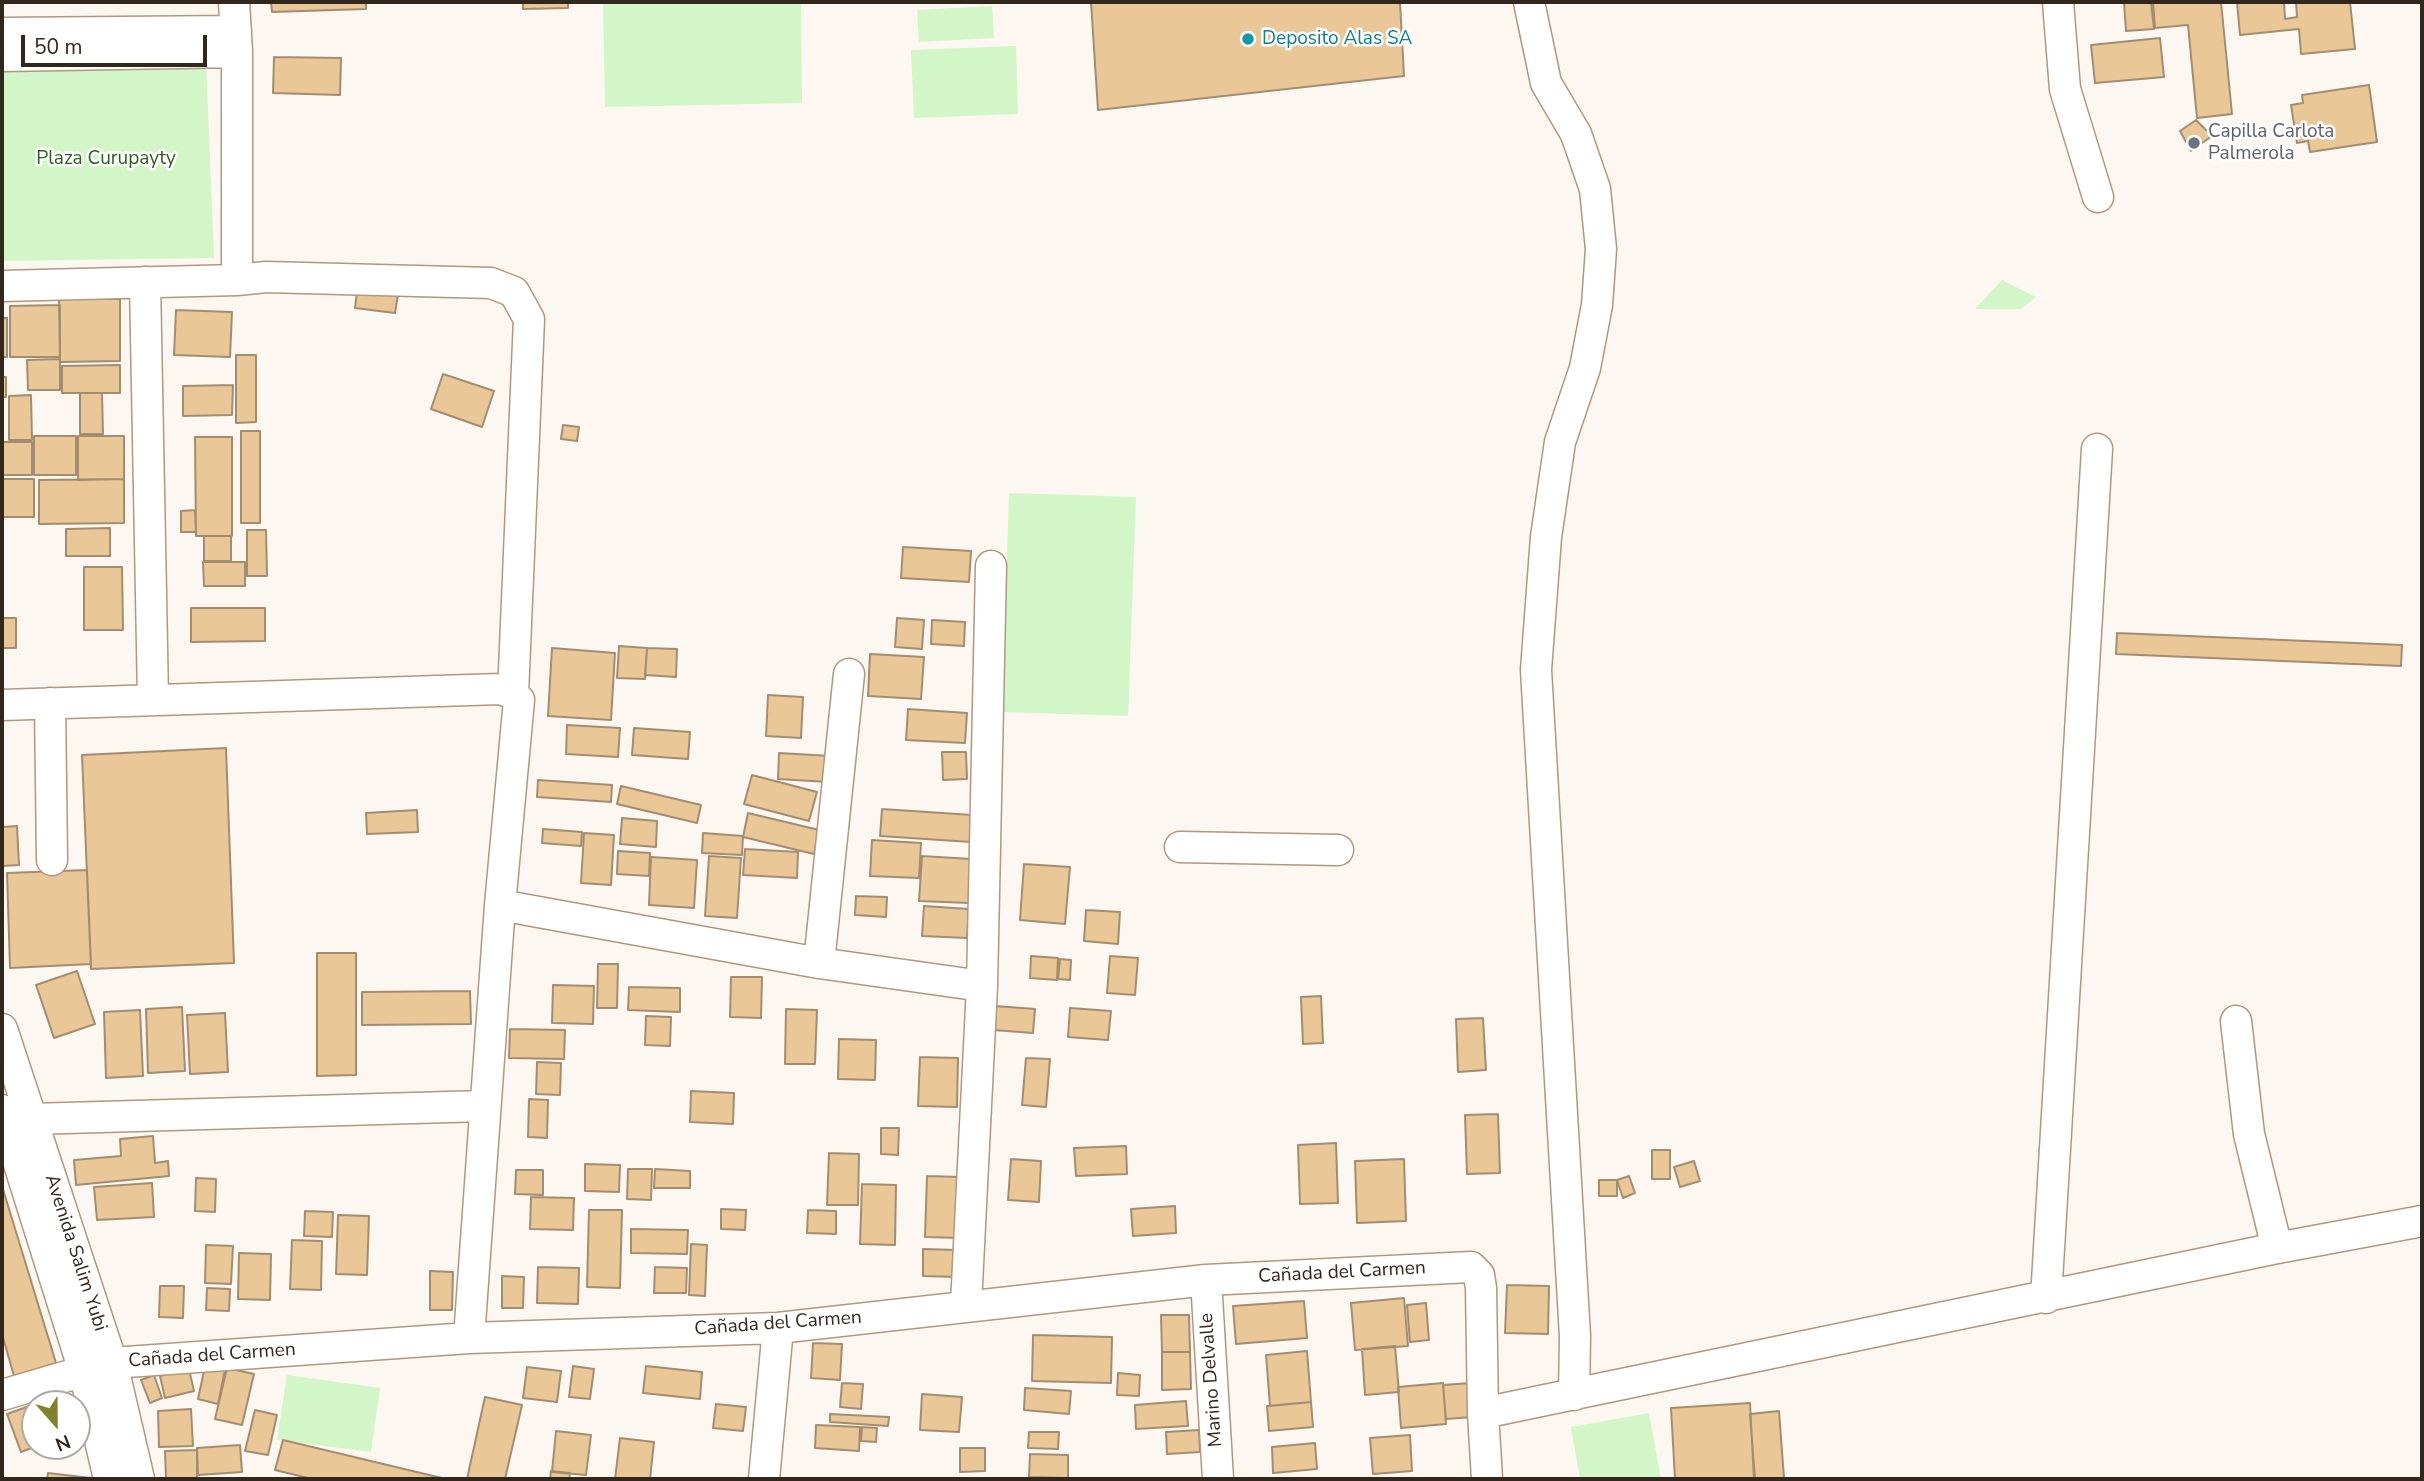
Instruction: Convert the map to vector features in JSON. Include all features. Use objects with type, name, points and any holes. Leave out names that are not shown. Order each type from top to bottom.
[{"type":"street","points":[[234,2],[237,42],[237,280]]},
{"type":"street","points":[[1529,2],[1546,83],[1576,134],[1595,189],[1601,249],[1597,305],[1585,368],[1560,442],[1546,537],[1536,670],[1575,1336],[1574,1395]]},
{"type":"street","points":[[2058,2],[2065,89],[2098,197]]},
{"type":"street","points":[[2,33],[237,42]]},
{"type":"street","points":[[2,55],[237,42]]},
{"type":"street","points":[[2,286],[266,277],[491,283],[514,292],[528,319],[513,694]]},
{"type":"street","points":[[145,282],[153,699]]},
{"type":"street","points":[[2046,1298],[2096,449]]},
{"type":"street","points":[[966,1305],[982,986],[991,566]]},
{"type":"street","points":[[819,963],[849,674]]},
{"type":"street","points":[[2,705],[501,689],[519,700],[500,905],[468,1338]]},
{"type":"street","points":[[50,703],[52,860]]},
{"type":"street","points":[[1180,847],[1338,850]]},
{"type":"street","points":[[500,905],[819,963],[982,986]]},
{"type":"street","points":[[2236,1021],[2249,1134],[2277,1248]]},
{"type":"street","name":"Avenida Salim Yubi","points":[[2,1029],[31,1119],[98,1367],[109,1479]]},
{"type":"street","points":[[31,1119],[484,1106]]},
{"type":"street","name":"Avenida Salim Yubi","points":[[2,1110],[139,1479]]},
{"type":"street","points":[[1488,1479],[1483,1413],[2277,1248],[2422,1222]]},
{"type":"street","name":"Cañada del Carmen","points":[[2,1395],[98,1367],[468,1338],[778,1328],[1206,1280],[1471,1267],[1479,1275],[1481,1288],[1483,1413]]},
{"type":"street","name":"Marino Delvalle","points":[[1206,1280],[1219,1479]]},
{"type":"street","points":[[764,1479],[778,1328]]},
{"type":"green space","points":[[603,2],[801,2],[802,103],[605,107]]},
{"type":"green space","points":[[992,6],[994,38],[919,42],[917,10]]},
{"type":"green space","points":[[1016,46],[1018,114],[914,118],[911,50]]},
{"type":"green space","name":"Plaza Curupayty","points":[[2,57],[206,61],[214,258],[2,261]]},
{"type":"green space","points":[[2002,280],[2036,297],[2021,309],[1975,309]]},
{"type":"green space","points":[[1009,493],[1136,497],[1128,716],[1002,712]]},
{"type":"green space","points":[[287,1375],[380,1388],[371,1452],[277,1440]]},
{"type":"green space","points":[[1649,1413],[1661,1479],[1580,1479],[1571,1427]]},
{"type":"building","points":[[271,2],[366,2],[366,9],[272,12]]},
{"type":"building","points":[[523,2],[568,2],[568,8],[523,9]]},
{"type":"building","name":"Deposito Alas SA","points":[[1091,2],[1400,2],[1404,76],[1098,110]]},
{"type":"building","points":[[2124,2],[2151,2],[2154,29],[2126,31]]},
{"type":"building","points":[[2153,2],[2221,2],[2232,114],[2197,118],[2188,25],[2155,28]]},
{"type":"building","points":[[2237,2],[2284,2],[2285,19],[2297,17],[2296,2],[2350,2],[2355,49],[2301,54],[2299,29],[2240,35]]},
{"type":"building","points":[[2160,38],[2164,77],[2095,83],[2091,45]]},
{"type":"building","points":[[274,57],[341,58],[340,95],[273,93]]},
{"type":"building","points":[[2369,85],[2377,142],[2310,152],[2308,141],[2297,143],[2291,105],[2303,103],[2302,95]]},
{"type":"building","name":"Capilla Carlota Palmerola","points":[[2196,120],[2212,136],[2191,151],[2180,131]]},
{"type":"building","points":[[358,283],[399,288],[395,313],[355,308]]},
{"type":"building","points":[[59,299],[120,299],[120,361],[60,362]]},
{"type":"building","points":[[60,305],[60,357],[10,357],[10,306]]},
{"type":"building","points":[[176,310],[232,312],[230,357],[174,355]]},
{"type":"building","points":[[2,318],[7,318],[7,357],[2,357]]},
{"type":"building","points":[[236,355],[256,355],[256,422],[236,423]]},
{"type":"building","points":[[60,359],[60,390],[28,390],[27,360]]},
{"type":"building","points":[[120,365],[120,393],[62,393],[62,366]]},
{"type":"building","points":[[443,374],[494,391],[482,427],[431,409]]},
{"type":"building","points":[[2,377],[6,377],[6,397],[2,397]]},
{"type":"building","points":[[233,385],[232,415],[183,416],[183,386]]},
{"type":"building","points":[[80,393],[102,393],[103,434],[80,434]]},
{"type":"building","points":[[31,395],[32,440],[9,440],[9,396]]},
{"type":"building","points":[[563,425],[579,427],[577,441],[561,439]]},
{"type":"building","points":[[241,431],[260,431],[260,523],[241,523]]},
{"type":"building","points":[[34,436],[76,436],[76,475],[34,475]]},
{"type":"building","points":[[78,436],[124,436],[124,479],[78,480]]},
{"type":"building","points":[[195,437],[232,437],[232,536],[196,536]]},
{"type":"building","points":[[2,442],[32,442],[32,475],[2,475]]},
{"type":"building","points":[[2,479],[34,479],[34,517],[2,517]]},
{"type":"building","points":[[124,479],[124,523],[39,524],[39,480]]},
{"type":"building","points":[[195,510],[196,532],[181,532],[181,511]]},
{"type":"building","points":[[110,528],[110,556],[66,556],[66,529]]},
{"type":"building","points":[[247,530],[266,530],[267,576],[247,576]]},
{"type":"building","points":[[204,536],[231,536],[231,561],[204,561]]},
{"type":"building","points":[[903,547],[971,551],[969,582],[901,578]]},
{"type":"building","points":[[203,562],[245,562],[245,586],[204,586]]},
{"type":"building","points":[[84,567],[122,567],[123,630],[84,630]]},
{"type":"building","points":[[191,608],[265,608],[265,641],[191,642]]},
{"type":"building","points":[[2,618],[16,618],[16,648],[2,648]]},
{"type":"building","points":[[897,618],[924,620],[922,649],[895,647]]},
{"type":"building","points":[[932,620],[965,622],[964,646],[931,644]]},
{"type":"building","points":[[2117,633],[2402,645],[2401,666],[2116,654]]},
{"type":"building","points":[[619,646],[647,648],[645,679],[617,678]]},
{"type":"building","points":[[552,648],[615,653],[611,720],[548,716]]},
{"type":"building","points":[[647,648],[677,649],[676,677],[645,675]]},
{"type":"building","points":[[870,654],[924,657],[921,699],[868,696]]},
{"type":"building","points":[[768,695],[803,697],[801,738],[766,736]]},
{"type":"building","points":[[908,709],[967,713],[965,743],[906,740]]},
{"type":"building","points":[[567,725],[620,728],[618,757],[566,754]]},
{"type":"building","points":[[634,728],[690,732],[688,759],[632,755]]},
{"type":"building","points":[[226,748],[234,963],[91,969],[82,755]]},
{"type":"building","points":[[942,752],[966,752],[967,779],[943,780]]},
{"type":"building","points":[[779,753],[830,756],[828,782],[778,779]]},
{"type":"building","points":[[752,775],[817,792],[809,821],[744,804]]},
{"type":"building","points":[[538,780],[612,785],[611,802],[537,797]]},
{"type":"building","points":[[621,786],[701,805],[697,823],[617,804]]},
{"type":"building","points":[[882,809],[972,815],[971,842],[880,836]]},
{"type":"building","points":[[417,810],[418,832],[367,834],[366,813]]},
{"type":"building","points":[[748,813],[819,830],[814,854],[743,837]]},
{"type":"building","points":[[622,818],[657,821],[656,847],[620,844]]},
{"type":"building","points":[[17,826],[19,865],[2,866],[2,827]]},
{"type":"building","points":[[543,829],[582,832],[581,846],[542,843]]},
{"type":"building","points":[[584,833],[614,835],[611,885],[581,883]]},
{"type":"building","points":[[703,833],[743,836],[742,855],[702,853]]},
{"type":"building","points":[[872,840],[921,843],[919,878],[870,876]]},
{"type":"building","points":[[745,849],[798,852],[797,878],[743,875]]},
{"type":"building","points":[[618,851],[650,853],[649,876],[617,874]]},
{"type":"building","points":[[709,856],[741,858],[737,918],[705,916]]},
{"type":"building","points":[[922,856],[971,859],[969,903],[919,901]]},
{"type":"building","points":[[651,857],[697,860],[694,908],[649,905]]},
{"type":"building","points":[[1024,864],[1070,867],[1065,924],[1020,920]]},
{"type":"building","points":[[87,870],[91,964],[10,968],[7,873]]},
{"type":"building","points":[[856,896],[887,897],[886,917],[855,915]]},
{"type":"building","points":[[924,906],[969,909],[967,938],[922,936]]},
{"type":"building","points":[[1086,910],[1120,912],[1118,944],[1084,941]]},
{"type":"building","points":[[317,953],[356,953],[356,1075],[317,1076]]},
{"type":"building","points":[[1031,956],[1058,958],[1057,980],[1030,978]]},
{"type":"building","points":[[1110,956],[1138,958],[1135,995],[1107,993]]},
{"type":"building","points":[[1060,959],[1071,960],[1070,980],[1058,979]]},
{"type":"building","points":[[598,964],[618,964],[617,1008],[597,1008]]},
{"type":"building","points":[[77,971],[95,1024],[54,1038],[36,985]]},
{"type":"building","points":[[731,977],[762,977],[761,1018],[730,1017]]},
{"type":"building","points":[[553,985],[594,986],[593,1024],[552,1023]]},
{"type":"building","points":[[629,987],[680,988],[680,1012],[628,1010]]},
{"type":"building","points":[[470,991],[471,1024],[362,1025],[362,992]]},
{"type":"building","points":[[1321,996],[1323,1043],[1303,1044],[1301,997]]},
{"type":"building","points":[[995,1006],[1035,1009],[1033,1033],[993,1030]]},
{"type":"building","points":[[182,1007],[185,1071],[148,1073],[146,1009]]},
{"type":"building","points":[[1070,1008],[1111,1011],[1108,1040],[1068,1037]]},
{"type":"building","points":[[786,1009],[817,1010],[815,1064],[785,1064]]},
{"type":"building","points":[[140,1010],[143,1076],[106,1078],[104,1012]]},
{"type":"building","points":[[225,1013],[228,1072],[190,1074],[187,1015]]},
{"type":"building","points":[[646,1016],[671,1017],[670,1046],[645,1045]]},
{"type":"building","points":[[1483,1018],[1486,1070],[1458,1072],[1456,1019]]},
{"type":"building","points":[[510,1029],[565,1030],[564,1059],[509,1058]]},
{"type":"building","points":[[839,1039],[876,1040],[875,1080],[838,1079]]},
{"type":"building","points":[[920,1057],[958,1058],[957,1107],[918,1106]]},
{"type":"building","points":[[1026,1058],[1050,1059],[1046,1107],[1022,1105]]},
{"type":"building","points":[[537,1062],[561,1063],[560,1095],[536,1094]]},
{"type":"building","points":[[691,1091],[734,1093],[733,1124],[690,1122]]},
{"type":"building","points":[[529,1099],[548,1100],[547,1138],[528,1137]]},
{"type":"building","points":[[1498,1114],[1500,1173],[1467,1174],[1465,1115]]},
{"type":"building","points":[[881,1128],[899,1128],[898,1155],[881,1154]]},
{"type":"building","points":[[153,1136],[155,1163],[168,1161],[169,1176],[76,1185],[74,1160],[121,1156],[120,1139]]},
{"type":"building","points":[[1336,1143],[1338,1203],[1300,1204],[1298,1145]]},
{"type":"building","points":[[1126,1146],[1127,1174],[1076,1176],[1074,1148]]},
{"type":"building","points":[[1652,1150],[1670,1150],[1670,1179],[1652,1179]]},
{"type":"building","points":[[829,1153],[859,1154],[858,1205],[827,1205]]},
{"type":"building","points":[[1011,1159],[1041,1161],[1039,1202],[1008,1200]]},
{"type":"building","points":[[1404,1159],[1406,1221],[1357,1223],[1355,1161]]},
{"type":"building","points":[[1694,1161],[1700,1181],[1680,1187],[1674,1167]]},
{"type":"building","points":[[585,1164],[620,1165],[619,1192],[585,1191]]},
{"type":"building","points":[[628,1169],[652,1169],[651,1200],[627,1199]]},
{"type":"building","points":[[655,1169],[690,1171],[690,1188],[654,1188]]},
{"type":"building","points":[[516,1170],[543,1170],[543,1195],[515,1194]]},
{"type":"building","points":[[927,1176],[961,1177],[960,1238],[925,1237]]},
{"type":"building","points":[[1629,1176],[1635,1193],[1623,1198],[1617,1180]]},
{"type":"building","points":[[196,1178],[216,1179],[215,1212],[195,1211]]},
{"type":"building","points":[[1599,1180],[1617,1180],[1617,1196],[1599,1196]]},
{"type":"building","points":[[152,1183],[154,1217],[97,1220],[94,1187]]},
{"type":"building","points":[[862,1184],[896,1185],[895,1245],[860,1244]]},
{"type":"building","points":[[2,1186],[56,1363],[14,1376],[2,1334]]},
{"type":"building","points":[[531,1197],[574,1198],[573,1230],[530,1229]]},
{"type":"building","points":[[1175,1206],[1176,1233],[1133,1236],[1131,1209]]},
{"type":"building","points":[[721,1209],[746,1210],[745,1230],[721,1229]]},
{"type":"building","points":[[589,1210],[622,1210],[620,1288],[587,1287]]},
{"type":"building","points":[[808,1210],[836,1211],[836,1234],[807,1233]]},
{"type":"building","points":[[305,1211],[333,1212],[332,1237],[304,1236]]},
{"type":"building","points":[[338,1215],[369,1216],[367,1275],[336,1274]]},
{"type":"building","points":[[631,1229],[688,1230],[687,1254],[631,1253]]},
{"type":"building","points":[[292,1240],[322,1241],[321,1290],[290,1289]]},
{"type":"building","points":[[691,1244],[707,1245],[705,1296],[689,1295]]},
{"type":"building","points":[[206,1245],[233,1246],[231,1284],[205,1283]]},
{"type":"building","points":[[923,1249],[958,1250],[957,1277],[923,1276]]},
{"type":"building","points":[[239,1253],[271,1254],[270,1300],[238,1299]]},
{"type":"building","points":[[538,1267],[579,1268],[578,1304],[537,1303]]},
{"type":"building","points":[[655,1267],[687,1268],[686,1293],[654,1293]]},
{"type":"building","points":[[430,1271],[453,1272],[452,1310],[430,1310]]},
{"type":"building","points":[[502,1276],[524,1277],[523,1308],[502,1308]]},
{"type":"building","points":[[1507,1285],[1549,1286],[1548,1334],[1505,1333]]},
{"type":"building","points":[[160,1286],[184,1286],[183,1318],[159,1317]]},
{"type":"building","points":[[207,1288],[230,1289],[229,1311],[206,1310]]},
{"type":"building","points":[[1404,1298],[1408,1346],[1355,1350],[1351,1303]]},
{"type":"building","points":[[1304,1301],[1307,1338],[1236,1344],[1233,1306]]},
{"type":"building","points":[[1426,1303],[1429,1340],[1410,1342],[1407,1305]]},
{"type":"building","points":[[1161,1315],[1189,1315],[1190,1352],[1162,1352]]},
{"type":"building","points":[[1033,1335],[1112,1337],[1111,1383],[1032,1381]]},
{"type":"building","points":[[813,1343],[842,1344],[840,1380],[811,1378]]},
{"type":"building","points":[[1395,1346],[1399,1392],[1365,1395],[1362,1349]]},
{"type":"building","points":[[1307,1351],[1311,1402],[1270,1406],[1266,1355]]},
{"type":"building","points":[[1162,1352],[1190,1352],[1191,1389],[1162,1390]]},
{"type":"building","points":[[205,1366],[225,1370],[218,1404],[198,1399]]},
{"type":"building","points":[[573,1366],[594,1369],[590,1399],[569,1397]]},
{"type":"building","points":[[646,1366],[702,1372],[700,1399],[643,1393]]},
{"type":"building","points":[[527,1367],[561,1371],[557,1402],[523,1398]]},
{"type":"building","points":[[227,1368],[254,1374],[242,1425],[215,1419]]},
{"type":"building","points":[[189,1369],[194,1391],[165,1398],[160,1376]]},
{"type":"building","points":[[1118,1373],[1140,1375],[1139,1396],[1117,1395]]},
{"type":"building","points":[[154,1375],[162,1398],[150,1403],[141,1380]]},
{"type":"building","points":[[842,1383],[863,1384],[861,1409],[840,1407]]},
{"type":"building","points":[[1443,1383],[1446,1424],[1401,1428],[1398,1387]]},
{"type":"building","points":[[1470,1383],[1473,1417],[1446,1419],[1443,1385]]},
{"type":"building","points":[[1025,1388],[1071,1391],[1069,1414],[1024,1410]]},
{"type":"building","points":[[922,1394],[962,1397],[959,1432],[920,1430]]},
{"type":"building","points":[[485,1397],[522,1405],[505,1479],[467,1479]]},
{"type":"building","points":[[1186,1401],[1188,1426],[1136,1429],[1135,1405]]},
{"type":"building","points":[[1311,1402],[1313,1427],[1269,1431],[1267,1406]]},
{"type":"building","points":[[1750,1403],[1754,1479],[1675,1479],[1671,1408]]},
{"type":"building","points":[[716,1404],[746,1407],[743,1431],[713,1428]]},
{"type":"building","points":[[21,1409],[21,1452],[7,1414]]},
{"type":"building","points":[[191,1409],[193,1446],[159,1447],[158,1411]]},
{"type":"building","points":[[255,1410],[277,1415],[268,1455],[245,1451]]},
{"type":"building","points":[[1779,1411],[1784,1478],[1755,1479],[1750,1414]]},
{"type":"building","points":[[830,1414],[889,1417],[888,1426],[830,1422]]},
{"type":"building","points":[[816,1425],[860,1427],[859,1451],[815,1448]]},
{"type":"building","points":[[862,1427],[877,1428],[876,1442],[861,1441]]},
{"type":"building","points":[[1199,1430],[1200,1452],[1167,1454],[1166,1432]]},
{"type":"building","points":[[556,1431],[591,1435],[586,1475],[552,1472]]},
{"type":"building","points":[[1029,1432],[1059,1432],[1058,1449],[1028,1448]]},
{"type":"building","points":[[1410,1435],[1412,1471],[1373,1474],[1370,1438]]},
{"type":"building","points":[[620,1438],[654,1442],[650,1479],[615,1479]]},
{"type":"building","points":[[283,1440],[446,1479],[312,1479],[275,1470]]},
{"type":"building","points":[[1315,1443],[1317,1469],[1273,1473],[1272,1447]]},
{"type":"building","points":[[240,1445],[242,1472],[198,1475],[197,1448]]},
{"type":"building","points":[[960,1448],[985,1448],[985,1471],[960,1472]]},
{"type":"building","points":[[197,1450],[197,1479],[166,1479],[165,1451]]},
{"type":"building","points":[[1030,1454],[1068,1455],[1068,1478],[1029,1477]]},
{"type":"building","points":[[551,1471],[570,1473],[569,1479],[550,1479]]},
{"type":"building","points":[[48,1473],[91,1478],[91,1479],[47,1479]]},
{"type":"place","name":"Deposito Alas SA","points":[[1248,39]]},
{"type":"place","name":"Capilla Carlota Palmerola","points":[[2194,143]]}]
